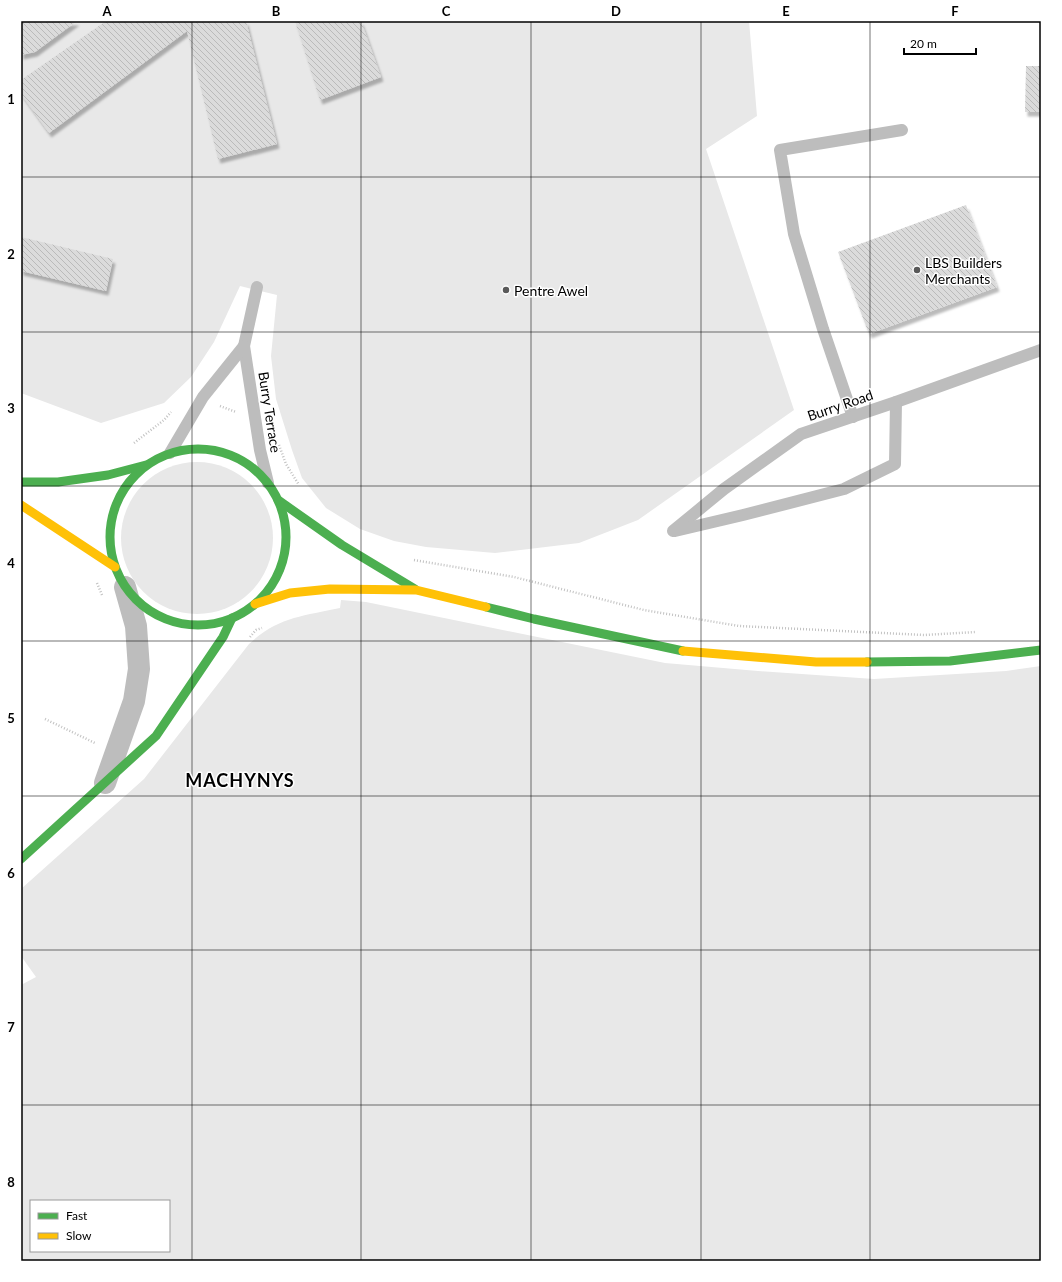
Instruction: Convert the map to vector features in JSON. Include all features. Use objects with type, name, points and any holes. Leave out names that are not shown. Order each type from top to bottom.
[{"type":"main road","points":[[21,482],[58,482],[108,475],[148,464],[170,453],[194,449],[218,451],[237,458],[254,469],[268,483],[278,500],[284,519],[286,539],[283,558],[273,583],[255,604]]},
{"type":"main road","points":[[148,464],[130,480],[118,501],[111,524],[110,546],[115,568],[126,587],[140,603],[158,615],[178,623],[205,624],[232,618],[255,604],[290,593],[330,589],[416,590],[534,619],[685,651],[816,662],[950,661],[1041,650]]},
{"type":"main road","points":[[278,500],[342,545],[416,590]]},
{"type":"main road","points":[[21,505],[65,533],[115,568]]},
{"type":"main road","points":[[21,859],[156,736],[224,638],[232,618]]},
{"type":"street","points":[[105,783],[134,701],[139,669],[136,626],[126,587]]},
{"type":"lane","points":[[854,417],[823,329],[794,234],[780,150],[902,130]]},
{"type":"lane","name":"Burry Terrace","points":[[257,287],[244,346],[260,450],[268,483]]},
{"type":"lane","name":"Burry Terrace","points":[[170,453],[204,397],[244,346]]},
{"type":"lane","name":"Burry Road","points":[[896,402],[895,464],[844,489],[743,515],[672,531],[724,489],[801,434],[854,417],[1041,350]]},
{"type":"path","points":[[204,397],[218,405],[239,412],[254,411]]},
{"type":"path","points":[[133,444],[164,420],[172,411]]},
{"type":"path","points":[[279,443],[286,464],[301,488]]},
{"type":"path","points":[[414,560],[514,577],[644,610],[739,626],[924,635],[979,632]]},
{"type":"path","points":[[45,719],[115,753]]},
{"type":"shaded area","name":"Pentre Awel","points":[[21,21],[749,21],[757,116],[706,149],[794,410],[638,520],[579,543],[495,553],[426,547],[394,541],[360,529],[326,508],[302,478],[276,399],[271,356],[277,295],[240,286],[214,342],[191,377],[164,403],[101,423],[21,393]]},
{"type":"shaded area","points":[[197,462],[212,464],[233,471],[255,490],[264,502],[267,509],[273,538],[271,553],[264,574],[245,596],[233,605],[226,608],[197,614],[182,612],[161,605],[139,586],[130,574],[127,567],[121,538],[123,523],[130,502],[149,480],[161,471],[168,468]]},
{"type":"shaded area","points":[[341,600],[366,602],[665,663],[874,679],[1006,671],[1041,666],[1041,1261],[21,1261],[21,985],[36,977],[21,956],[21,889],[144,779],[249,644],[270,628],[303,616],[340,608]]},
{"type":"building","points":[[21,21],[77,21],[35,52],[21,55]]},
{"type":"building","points":[[106,21],[246,21],[277,144],[218,159],[187,31],[49,133],[21,94],[21,80]]},
{"type":"building","points":[[295,21],[361,21],[381,77],[320,100]]},
{"type":"building","points":[[1026,66],[1041,66],[1041,112],[1025,112]]},
{"type":"building","name":"LBS Builders Merchants","points":[[966,205],[997,287],[869,334],[838,252]]},
{"type":"building","points":[[21,237],[113,259],[106,291],[21,271]]},
{"type":"traffic: fast","points":[[198,449],[215,451],[231,456],[254,469],[266,481],[271,488],[282,512],[286,537],[284,554],[279,570],[266,593],[254,605],[247,610],[223,621],[198,625],[181,623],[165,618],[142,605],[130,593],[125,586],[114,562],[110,537],[112,520],[117,504],[130,481],[142,469],[149,464],[173,453],[198,449]]},
{"type":"traffic: fast","points":[[21,482],[58,482],[108,475],[146,465]]},
{"type":"traffic: fast","points":[[278,500],[342,545],[415,589]]},
{"type":"traffic: fast","points":[[486,607],[534,619],[683,651]]},
{"type":"traffic: fast","points":[[21,859],[156,736],[223,637],[232,618]]},
{"type":"traffic: fast","points":[[867,662],[950,661],[1041,650]]},
{"type":"traffic: slow","points":[[21,505],[115,567]]},
{"type":"traffic: slow","points":[[255,604],[290,593],[330,589],[416,590],[486,607]]},
{"type":"traffic: slow","points":[[683,651],[816,662],[867,662]]},
{"type":"place","name":"LBS Builders Merchants","points":[[917,270]]},
{"type":"place","name":"Pentre Awel","points":[[506,290]]},
{"type":"district","name":"MACHYNYS","points":[[240,780]]}]
